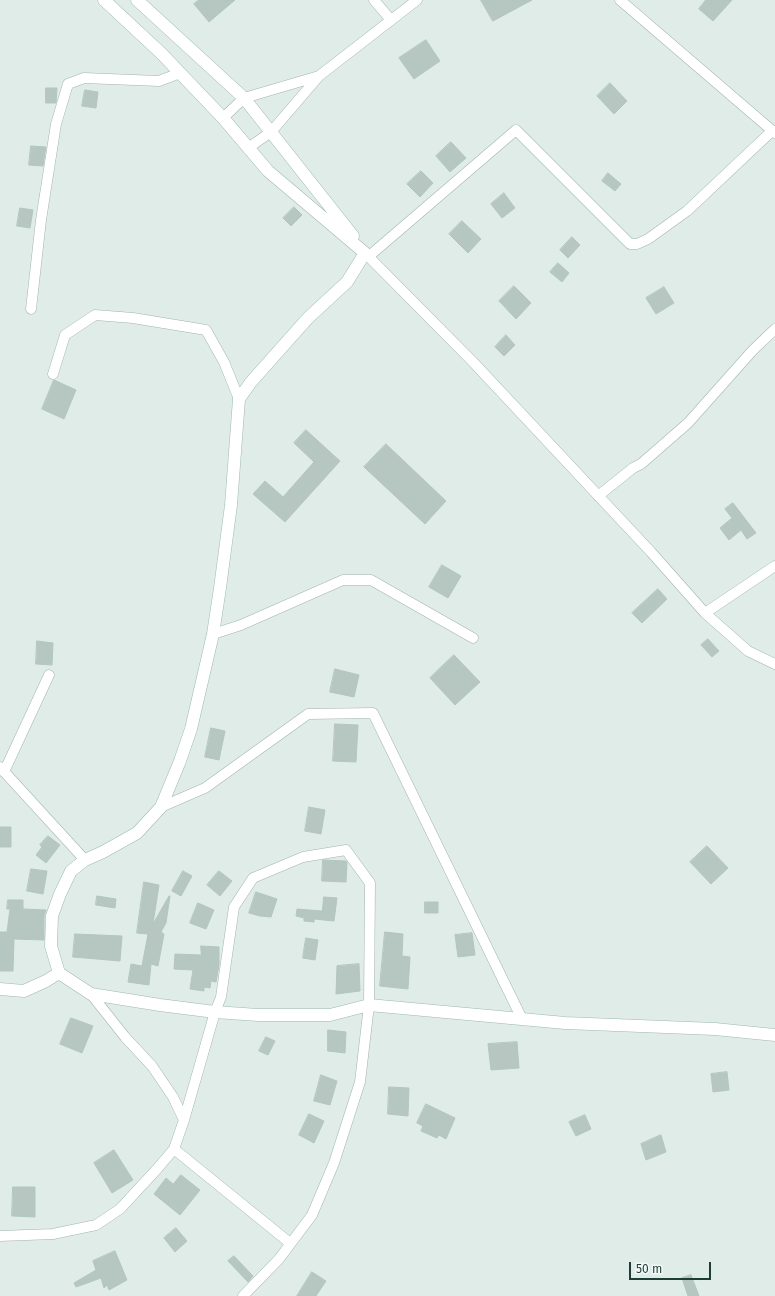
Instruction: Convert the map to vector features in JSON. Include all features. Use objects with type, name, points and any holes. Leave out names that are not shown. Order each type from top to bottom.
[{"type":"street","points":[[104,0],[162,54],[223,118],[268,171],[367,255],[474,363],[705,613],[748,651],[775,664]]},
{"type":"street","points":[[137,0],[244,98],[367,255]]},
{"type":"street","points":[[374,0],[391,20]]},
{"type":"street","points":[[248,148],[271,132],[319,76],[417,0]]},
{"type":"street","points":[[239,399],[251,382],[308,318],[347,282],[367,255],[516,130],[630,244],[637,244],[648,239],[687,210],[774,132],[620,0]]},
{"type":"street","points":[[31,309],[41,220],[56,124],[68,84],[84,78],[159,81],[180,73]]},
{"type":"street","points":[[223,118],[244,98],[319,76]]},
{"type":"street","points":[[53,374],[65,335],[95,316],[132,318],[206,330],[224,362],[239,399],[231,505],[213,634],[191,728],[180,761],[161,807],[137,833],[104,852],[85,860],[71,871],[52,916],[51,946],[59,973],[91,994],[125,1037],[152,1066],[173,1097],[184,1120]]},
{"type":"street","points":[[598,496],[633,468],[641,464],[688,423],[753,350],[775,329]]},
{"type":"street","points":[[705,613],[775,566]]},
{"type":"street","points":[[213,634],[241,625],[343,580],[371,580],[473,638]]},
{"type":"street","points":[[49,675],[2,769],[85,860]]},
{"type":"street","points":[[161,807],[205,788],[308,714],[373,713],[522,1019]]},
{"type":"street","points":[[0,1236],[53,1234],[96,1225],[120,1209],[140,1189],[174,1149],[184,1120],[215,1012],[221,997],[234,907],[252,878],[303,857],[346,850],[370,883],[369,1005],[360,1082],[334,1162],[312,1215],[279,1259],[243,1296]]},
{"type":"street","points":[[0,989],[24,991],[59,973]]},
{"type":"street","points":[[91,994],[160,1006],[258,1015],[330,1015],[369,1005],[566,1023],[715,1029],[775,1035]]},
{"type":"street","points":[[174,1149],[290,1243]]},
{"type":"building","points":[[199,0],[235,0],[209,22],[194,4]]},
{"type":"building","points":[[481,0],[532,0],[493,21]]},
{"type":"building","points":[[706,0],[732,0],[713,21],[699,9]]},
{"type":"building","points":[[426,40],[440,61],[414,79],[399,58]]},
{"type":"building","points":[[610,83],[627,101],[614,114],[597,96]]},
{"type":"building","points":[[46,88],[57,88],[56,103],[46,103]]},
{"type":"building","points":[[85,90],[98,92],[96,108],[82,106]]},
{"type":"building","points":[[451,142],[466,158],[450,172],[436,156]]},
{"type":"building","points":[[31,146],[46,147],[43,166],[29,165]]},
{"type":"building","points":[[421,171],[433,183],[420,197],[407,184]]},
{"type":"building","points":[[608,173],[621,184],[615,191],[602,181]]},
{"type":"building","points":[[504,193],[515,208],[502,218],[491,204]]},
{"type":"building","points":[[294,207],[302,215],[291,226],[283,218]]},
{"type":"building","points":[[20,208],[33,210],[30,228],[17,226]]},
{"type":"building","points":[[462,221],[481,239],[468,253],[449,234]]},
{"type":"building","points":[[572,237],[580,245],[568,258],[560,250]]},
{"type":"building","points":[[558,263],[569,273],[562,282],[550,272]]},
{"type":"building","points":[[514,286],[531,303],[516,319],[499,301]]},
{"type":"building","points":[[664,287],[674,303],[656,314],[646,298]]},
{"type":"building","points":[[506,335],[515,345],[504,356],[495,347]]},
{"type":"building","points":[[54,380],[76,390],[64,419],[42,409]]},
{"type":"building","points":[[306,430],[340,461],[285,522],[253,494],[265,481],[283,497],[314,462],[294,443]]},
{"type":"building","points":[[386,444],[446,501],[425,524],[364,467]]},
{"type":"building","points":[[733,503],[756,533],[747,539],[741,530],[729,540],[720,528],[732,518],[725,509]]},
{"type":"building","points":[[442,565],[461,576],[448,598],[429,587]]},
{"type":"building","points":[[658,589],[667,599],[642,623],[632,613]]},
{"type":"building","points":[[708,639],[719,651],[712,657],[701,645]]},
{"type":"building","points":[[37,641],[53,643],[52,665],[36,664]]},
{"type":"building","points":[[454,655],[480,682],[455,705],[430,678]]},
{"type":"building","points":[[335,669],[359,675],[354,697],[330,692]]},
{"type":"building","points":[[335,724],[358,725],[356,762],[333,761]]},
{"type":"building","points":[[211,728],[225,731],[219,760],[205,757]]},
{"type":"building","points":[[309,807],[325,810],[321,834],[305,831]]},
{"type":"building","points":[[0,827],[11,827],[11,847],[0,847]]},
{"type":"building","points":[[48,836],[60,845],[46,863],[36,855],[42,847],[40,845]]},
{"type":"building","points":[[707,846],[728,868],[711,884],[690,862]]},
{"type":"building","points":[[323,860],[346,861],[346,882],[322,881]]},
{"type":"building","points":[[31,869],[47,871],[43,894],[27,891]]},
{"type":"building","points":[[183,871],[192,876],[181,896],[172,891]]},
{"type":"building","points":[[219,871],[232,881],[220,896],[207,885]]},
{"type":"building","points":[[144,882],[159,885],[153,924],[170,896],[166,923],[161,932],[164,934],[158,966],[151,964],[149,985],[128,982],[131,964],[142,966],[148,934],[137,933]]},
{"type":"building","points":[[256,892],[277,899],[271,917],[249,913]]},
{"type":"building","points":[[97,896],[116,899],[115,908],[96,905]]},
{"type":"building","points":[[324,897],[337,898],[334,921],[314,919],[314,922],[304,921],[304,918],[296,916],[297,909],[322,911]]},
{"type":"building","points":[[8,900],[23,900],[23,909],[46,910],[44,916],[44,940],[14,939],[13,971],[0,971],[0,932],[7,932],[10,909],[7,909]]},
{"type":"building","points":[[425,902],[438,902],[438,913],[425,913]]},
{"type":"building","points":[[198,903],[214,910],[206,929],[190,923]]},
{"type":"building","points":[[385,932],[403,934],[402,956],[410,957],[408,989],[380,986]]},
{"type":"building","points":[[472,933],[475,955],[458,957],[455,935]]},
{"type":"building","points":[[75,934],[122,936],[120,961],[73,957]]},
{"type":"building","points":[[306,938],[318,940],[315,960],[303,958]]},
{"type":"building","points":[[201,946],[219,947],[219,965],[216,982],[211,981],[210,988],[204,987],[204,991],[190,989],[193,970],[174,969],[175,954],[201,955]]},
{"type":"building","points":[[359,964],[360,991],[336,994],[337,966]]},
{"type":"building","points":[[71,1018],[93,1026],[82,1053],[60,1044]]},
{"type":"building","points":[[328,1030],[346,1032],[345,1053],[328,1051]]},
{"type":"building","points":[[266,1037],[275,1041],[268,1055],[259,1051]]},
{"type":"building","points":[[517,1042],[519,1068],[491,1070],[488,1044]]},
{"type":"building","points":[[727,1072],[729,1090],[713,1092],[711,1074]]},
{"type":"building","points":[[321,1075],[337,1081],[330,1105],[314,1101]]},
{"type":"building","points":[[389,1087],[409,1088],[408,1116],[388,1114]]},
{"type":"building","points":[[426,1104],[455,1118],[446,1139],[439,1135],[437,1138],[421,1131],[423,1126],[417,1123]]},
{"type":"building","points":[[309,1114],[324,1121],[314,1143],[299,1135]]},
{"type":"building","points":[[585,1115],[591,1129],[576,1136],[569,1122]]},
{"type":"building","points":[[661,1135],[666,1152],[646,1160],[641,1144]]},
{"type":"building","points":[[114,1150],[133,1180],[112,1193],[94,1163]]},
{"type":"building","points":[[181,1175],[200,1190],[180,1215],[154,1194],[166,1178],[173,1184]]},
{"type":"building","points":[[13,1187],[35,1187],[35,1217],[12,1216]]},
{"type":"building","points":[[176,1228],[187,1241],[175,1252],[164,1238]]},
{"type":"building","points":[[115,1251],[127,1280],[109,1290],[107,1285],[104,1288],[101,1278],[76,1287],[74,1283],[96,1270],[93,1261]]},
{"type":"building","points":[[234,1256],[253,1276],[248,1282],[228,1261]]},
{"type":"building","points":[[312,1272],[326,1281],[316,1296],[297,1296]]},
{"type":"building","points":[[691,1275],[699,1296],[688,1296],[682,1278]]}]
